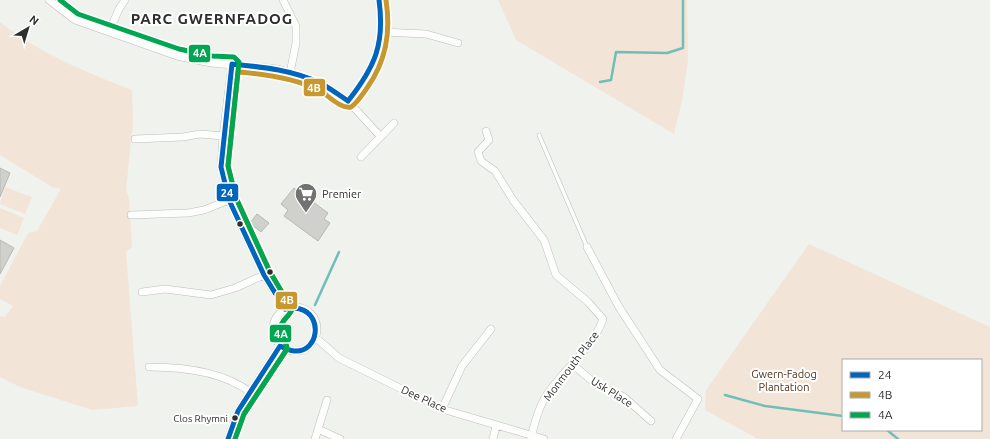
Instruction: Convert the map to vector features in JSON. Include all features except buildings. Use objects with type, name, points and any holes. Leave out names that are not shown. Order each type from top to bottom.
[{"type":"street","points":[[49,0],[75,20],[177,56],[211,63],[278,69],[321,84],[348,101],[380,136]]},
{"type":"street","points":[[109,32],[119,9],[125,0]]},
{"type":"street","points":[[283,0],[296,26],[296,43],[290,73]]},
{"type":"street","points":[[348,101],[364,82],[375,63],[381,45],[382,32],[379,0]]},
{"type":"street","points":[[382,32],[426,34],[458,43]]},
{"type":"street","points":[[232,64],[223,136],[221,167],[229,200],[264,275],[285,309]]},
{"type":"street","points":[[361,157],[394,123]]},
{"type":"street","name":"Monmouth Place","points":[[486,131],[489,140],[478,152],[481,161],[495,171],[513,200],[544,240],[556,275],[588,302],[603,319],[598,332],[548,394],[537,416],[531,437]]},
{"type":"street","points":[[135,139],[183,138],[200,134],[223,136]]},
{"type":"street","points":[[132,215],[188,213],[204,210],[229,200]]},
{"type":"street","points":[[587,247],[619,307],[660,370],[698,399],[676,439]]},
{"type":"street","points":[[142,292],[165,289],[211,295],[235,288],[264,275]]},
{"type":"street","points":[[300,308],[312,315],[316,324],[316,337],[312,344],[303,350],[288,351],[280,346],[272,332],[276,316],[285,309],[300,308]]},
{"type":"street","points":[[442,409],[462,366],[491,329]]},
{"type":"street","name":"Dee Place","points":[[316,337],[339,358],[442,409],[531,437],[544,439]]},
{"type":"street","points":[[228,439],[238,411],[280,346]]},
{"type":"street","name":"Usk Place","points":[[572,364],[597,384],[624,397],[651,421]]},
{"type":"street","points":[[149,367],[175,367],[215,374],[242,386],[250,392]]},
{"type":"street","points":[[315,439],[328,400]]},
{"type":"street","points":[[493,439],[496,426]]},
{"type":"street","points":[[318,429],[340,439]]},
{"type":"lane","points":[[539,135],[587,247]]},
{"type":"green space","points":[[498,0],[687,0],[688,60],[682,101],[674,134],[516,40]]},
{"type":"green space","points":[[0,22],[31,43],[63,61],[132,90],[133,122],[126,190],[129,198],[132,247],[126,252],[138,406],[92,410],[20,387],[0,377],[0,316],[5,317],[13,306],[0,299],[0,286],[28,233],[37,231],[61,189],[52,187],[0,155]]},
{"type":"green space","points":[[5,187],[32,197],[25,214],[0,204]]},
{"type":"green space","points":[[0,208],[24,218],[17,235],[0,228]]},
{"type":"green space","name":"Gwern-Fadog Plantation","points":[[809,244],[990,327],[990,439],[758,439],[705,410],[706,390]]},
{"type":"waterway","points":[[600,82],[611,80],[616,52],[667,53],[683,48],[683,0]]},
{"type":"waterway","points":[[315,305],[339,252]]},
{"type":"waterway","points":[[725,395],[765,406],[842,416]]},
{"type":"waterway","points":[[888,431],[898,439]]},
{"type":"transit line","name":"4A","points":[[60,0],[78,14],[150,39],[179,49],[212,56],[234,57],[239,62],[228,166],[236,198],[270,272],[292,309],[280,327],[281,335],[287,349],[244,414],[235,439]]},
{"type":"transit line","name":"24","points":[[348,101],[365,77],[376,54],[380,30],[379,0]]},
{"type":"transit line","name":"4B","points":[[235,439],[244,414],[287,349],[281,335],[280,327],[292,309],[270,272],[236,198],[228,166],[238,72],[269,75],[300,82],[319,90],[343,106],[351,107],[367,88],[379,68],[383,57],[386,46],[388,24],[386,0]]},
{"type":"transit line","name":"24","points":[[232,64],[221,167],[229,200],[264,275],[285,309]]},
{"type":"transit line","name":"24","points":[[232,64],[266,68],[300,75],[322,84],[348,101]]},
{"type":"transit line","name":"24","points":[[280,346],[293,351],[303,350],[309,346],[315,333],[315,325],[312,318],[307,313],[298,308],[285,309]]},
{"type":"transit line","name":"24","points":[[228,439],[238,411],[280,346]]},
{"type":"place","name":"Premier","points":[[306,214]]},
{"type":"place","name":"Clos Rhymni","points":[[235,418]]},
{"type":"district","name":"PARC GWERNFADOG","points":[[212,18]]}]
